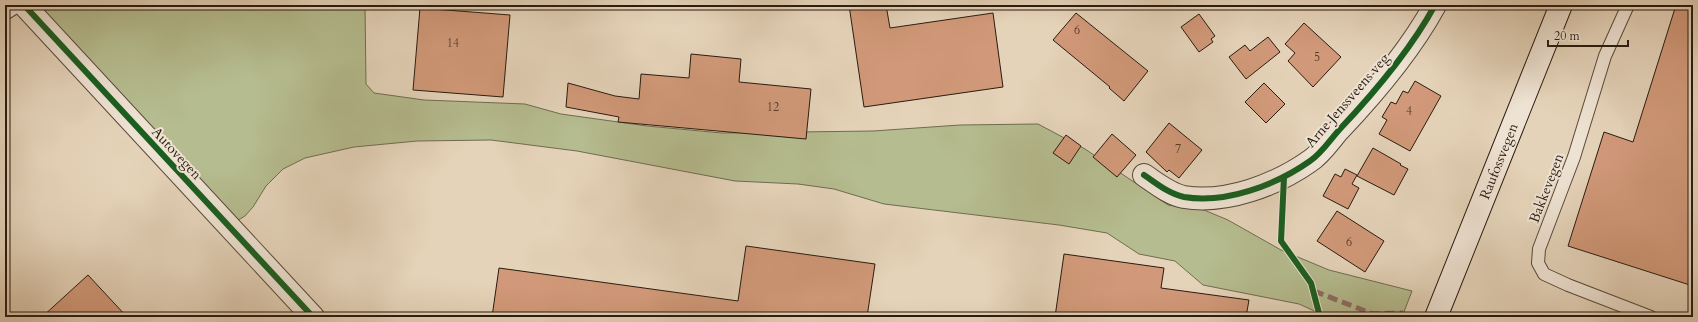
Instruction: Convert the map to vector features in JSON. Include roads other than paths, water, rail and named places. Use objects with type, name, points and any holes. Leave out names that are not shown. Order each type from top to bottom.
[{"type":"street","name":"Autovegen","points":[[24,5],[313,317]]},
{"type":"street","name":"Arne Jenssveens veg","points":[[1144,175],[1171,193],[1183,197],[1205,198],[1244,192],[1284,177],[1311,160],[1372,95],[1409,45],[1435,5]]},
{"type":"street","name":"Raufossvegen","points":[[1436,317],[1560,5]]},
{"type":"lane","points":[[5,14],[19,5]]},
{"type":"lane","name":"Bakkevegen","points":[[1628,5],[1605,56],[1574,157],[1539,249],[1538,263],[1544,274],[1568,285],[1651,317]]}]
